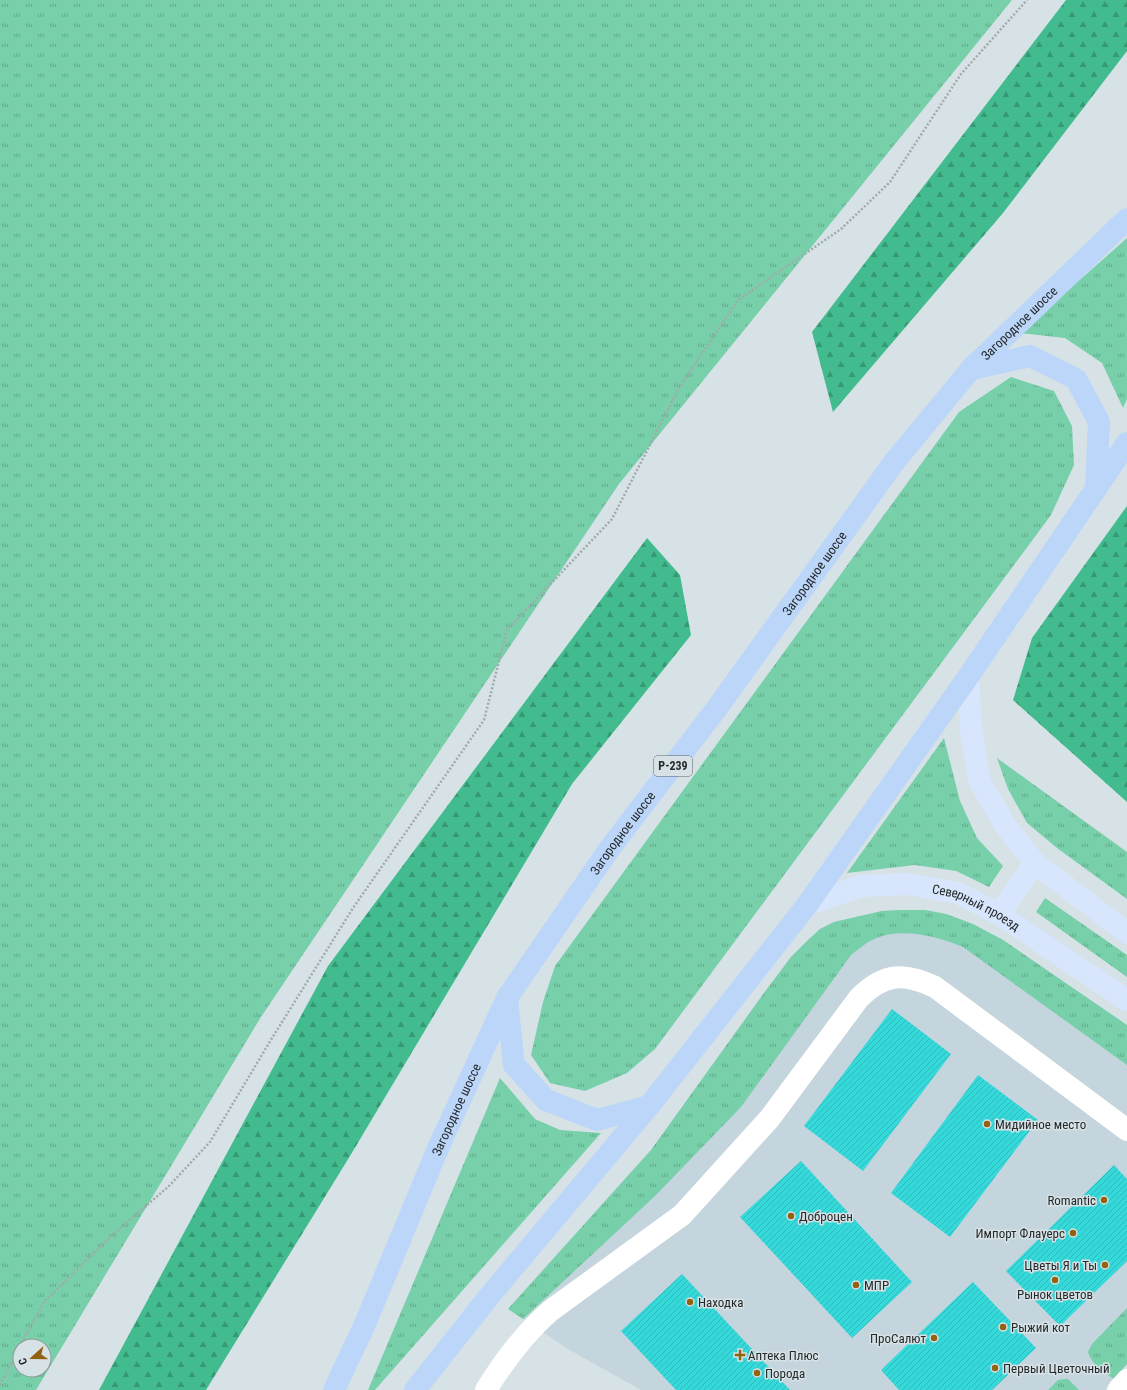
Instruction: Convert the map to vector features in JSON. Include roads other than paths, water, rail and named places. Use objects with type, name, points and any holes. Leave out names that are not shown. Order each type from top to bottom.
[{"type":"highway","name":"Загородное шоссе","points":[[334,1390],[365,1324],[439,1146],[507,998],[610,848],[717,708],[895,461],[970,369],[1127,219]]},
{"type":"highway","points":[[970,369],[1030,356],[1076,379],[1099,422],[1096,489]]},
{"type":"highway","points":[[414,1390],[491,1294],[649,1106],[806,905],[968,677],[1127,443]]},
{"type":"highway","points":[[507,998],[514,1066],[546,1100],[597,1120],[649,1106]]},
{"type":"main road","points":[[968,677],[971,729],[979,780],[1005,825],[1035,863],[1127,933]]},
{"type":"main road","points":[[999,914],[1035,863]]},
{"type":"main road","name":"Северный проезд","points":[[806,905],[861,886],[908,884],[958,893],[999,914],[1127,1000]]},
{"type":"street","points":[[486,1390],[496,1373],[522,1338],[536,1323],[550,1311],[682,1215],[770,1118],[858,998],[867,989],[880,982],[892,978],[905,977],[920,980],[935,987],[1127,1130]]},
{"type":"street","points":[[1118,1390],[1127,1380]]},
{"type":"place","name":"Мидийное место","points":[[987,1124]]},
{"type":"place","name":"Romantic","points":[[1104,1200]]},
{"type":"place","name":"Доброцен","points":[[791,1216]]},
{"type":"place","name":"Импорт Флауерс","points":[[1073,1233]]},
{"type":"place","name":"Цветы Я и Ты","points":[[1105,1265]]},
{"type":"place","name":"Рынок цветов","points":[[1055,1280]]},
{"type":"place","name":"МПР","points":[[856,1285]]},
{"type":"place","name":"Находка","points":[[690,1302]]},
{"type":"place","name":"Рыжий кот","points":[[1003,1327]]},
{"type":"place","name":"ПроСалют","points":[[934,1338]]},
{"type":"place","name":"Аптека Плюс","points":[[740,1355]]},
{"type":"place","name":"Первый Цветочный","points":[[995,1368]]},
{"type":"place","name":"Порода","points":[[757,1373]]}]
